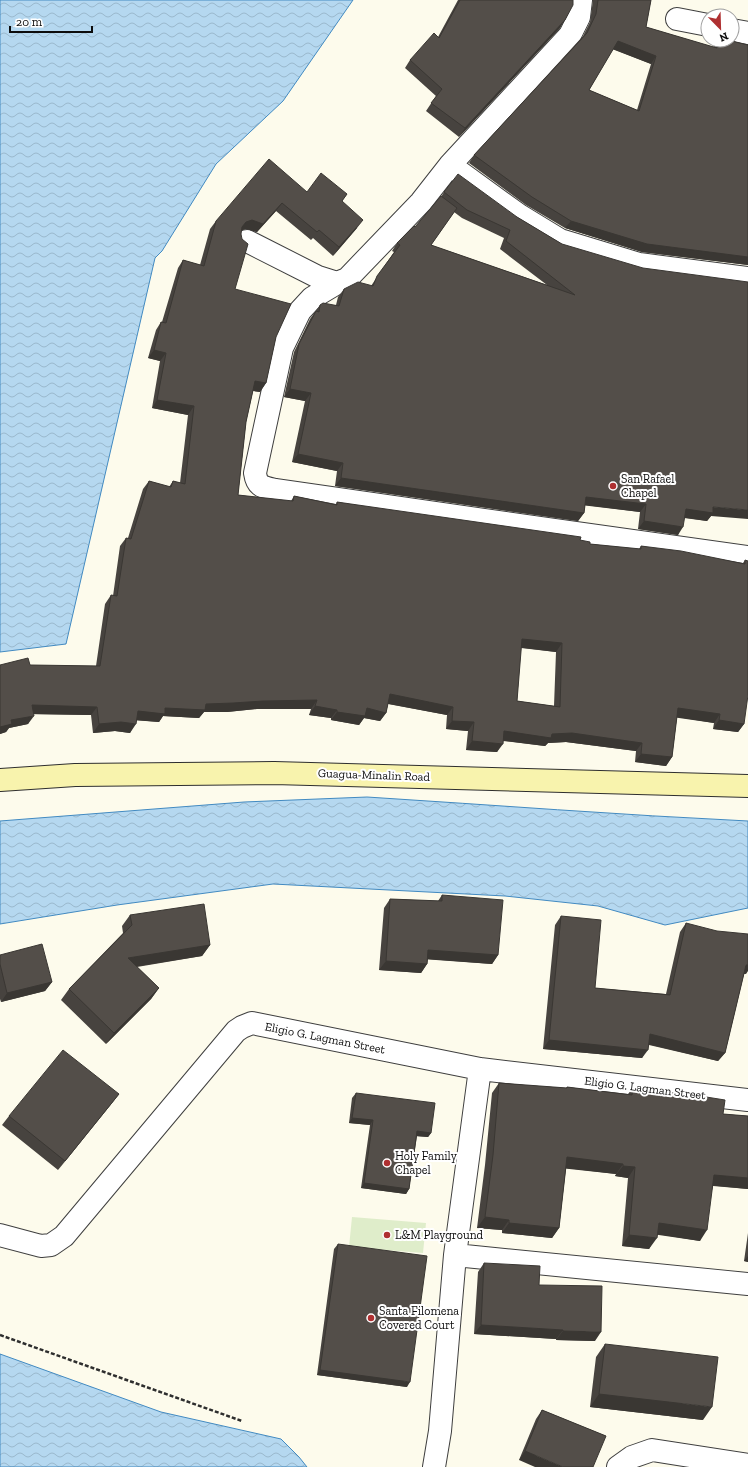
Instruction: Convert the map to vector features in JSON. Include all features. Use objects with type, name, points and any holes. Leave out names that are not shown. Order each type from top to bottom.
[{"type":"main road","name":"Guagua-Minalin Road","points":[[0,780],[75,775],[274,773],[748,786]]},
{"type":"street","points":[[581,0],[579,17],[570,35],[450,165],[421,202],[347,279],[337,283],[312,298],[300,311],[282,348],[255,473],[256,480],[261,486],[275,490],[633,542],[748,557]]},
{"type":"street","points":[[677,19],[700,23]]},
{"type":"street","points":[[450,165],[519,215],[560,240],[639,264],[748,278]]},
{"type":"street","points":[[247,241],[318,277],[337,283]]},
{"type":"street","name":"Eligio G. Lagman Street","points":[[0,1235],[41,1246],[51,1245],[64,1236],[236,1031],[252,1023],[480,1069],[748,1100]]},
{"type":"street","points":[[434,1467],[440,1431],[455,1255],[480,1069]]},
{"type":"street","points":[[455,1255],[748,1284]]},
{"type":"street","points":[[618,1467],[632,1457],[652,1450],[748,1465]]},
{"type":"path","points":[[0,1335],[242,1421]]},
{"type":"green space","name":"L&M Playground","points":[[352,1217],[426,1223],[423,1253],[349,1247]]},
{"type":"water","points":[[0,0],[353,0],[283,101],[216,164],[162,251],[155,258],[66,644],[0,652]]},
{"type":"water","points":[[367,797],[748,821],[748,908],[665,925],[598,906],[505,896],[273,884],[117,905],[0,924],[0,821],[244,802]]},
{"type":"water","points":[[0,1354],[161,1412],[281,1439],[307,1467],[0,1467]]},
{"type":"building","points":[[460,0],[573,0],[573,5],[565,20],[465,128],[431,103],[442,89],[410,60],[434,33],[439,38]]},
{"type":"building","points":[[598,0],[651,0],[646,27],[700,43],[700,48],[740,48],[740,43],[748,45],[748,257],[647,244],[571,221],[532,197],[474,155],[587,33],[596,14]],"holes":[[[618,41],[656,56],[639,111],[589,90]]]},
{"type":"building","points":[[269,159],[307,192],[321,173],[347,194],[342,201],[363,220],[339,247],[319,230],[317,232],[282,203],[263,224],[252,220],[246,222],[242,227],[242,239],[248,244],[235,289],[291,304],[276,337],[266,383],[255,381],[246,422],[238,495],[293,501],[294,496],[337,505],[337,502],[581,537],[580,540],[590,542],[590,544],[641,549],[641,546],[681,551],[745,564],[745,560],[748,561],[748,695],[744,724],[719,720],[720,714],[678,708],[672,757],[641,754],[642,743],[572,733],[552,734],[551,738],[504,731],[503,744],[472,741],[474,722],[452,721],[453,707],[390,694],[386,713],[367,708],[365,716],[337,712],[337,710],[315,706],[317,700],[263,701],[206,704],[205,710],[165,708],[165,714],[138,711],[136,724],[121,722],[99,724],[97,707],[32,705],[34,716],[11,720],[12,724],[0,727],[0,665],[28,658],[30,665],[100,666],[111,595],[117,596],[126,538],[131,539],[149,481],[171,487],[173,481],[185,484],[194,406],[157,400],[166,353],[154,350],[161,322],[166,323],[183,260],[204,266],[216,221]],"holes":[[[522,639],[562,643],[560,707],[517,701]]]},
{"type":"building","points":[[458,174],[517,217],[562,244],[643,268],[748,282],[748,510],[713,507],[713,513],[686,509],[683,527],[644,521],[646,504],[586,497],[584,513],[341,478],[343,463],[298,454],[311,393],[290,389],[299,344],[316,311],[319,312],[320,305],[323,303],[339,306],[344,289],[358,282],[373,286],[377,276],[400,245],[397,243],[414,226],[415,227],[441,196],[457,208],[431,245],[575,295],[506,241],[510,230],[467,210],[444,192]]},
{"type":"building","points":[[442,895],[503,900],[498,955],[428,950],[427,964],[386,961],[390,899],[442,901]]},
{"type":"building","points":[[204,904],[210,945],[128,958],[159,988],[114,1033],[69,989],[132,925],[130,915]]},
{"type":"building","points":[[561,916],[601,920],[595,988],[670,995],[686,923],[717,931],[748,934],[748,965],[746,965],[725,1053],[650,1034],[648,1050],[549,1040]]},
{"type":"building","points":[[42,944],[52,982],[7,993],[0,964],[0,955]]},
{"type":"building","points":[[63,1050],[119,1094],[65,1161],[9,1116]]},
{"type":"building","points":[[499,1083],[567,1087],[632,1095],[633,1088],[725,1100],[723,1114],[748,1116],[748,1178],[714,1175],[707,1230],[659,1223],[657,1238],[629,1235],[635,1167],[623,1166],[623,1164],[567,1157],[559,1228],[509,1223],[509,1220],[485,1217],[493,1155]]},
{"type":"building","name":"Holy Family Chapel","points":[[356,1093],[435,1103],[431,1133],[417,1131],[409,1189],[364,1183],[373,1120],[352,1118]]},
{"type":"building","name":"Santa Filomena Covered Court","points":[[338,1244],[427,1256],[410,1382],[320,1370]]},
{"type":"building","points":[[484,1263],[540,1266],[539,1285],[602,1286],[601,1332],[563,1331],[481,1325]]},
{"type":"building","points":[[605,1344],[718,1357],[712,1407],[599,1394]]},
{"type":"building","points":[[542,1410],[606,1436],[593,1467],[563,1467],[525,1451]]},
{"type":"place","name":"San Rafael Chapel","points":[[613,486]]},
{"type":"place","name":"Holy Family Chapel","points":[[387,1163]]},
{"type":"place","name":"L&M Playground","points":[[387,1235]]},
{"type":"place","name":"Santa Filomena Covered Court","points":[[371,1318]]}]
